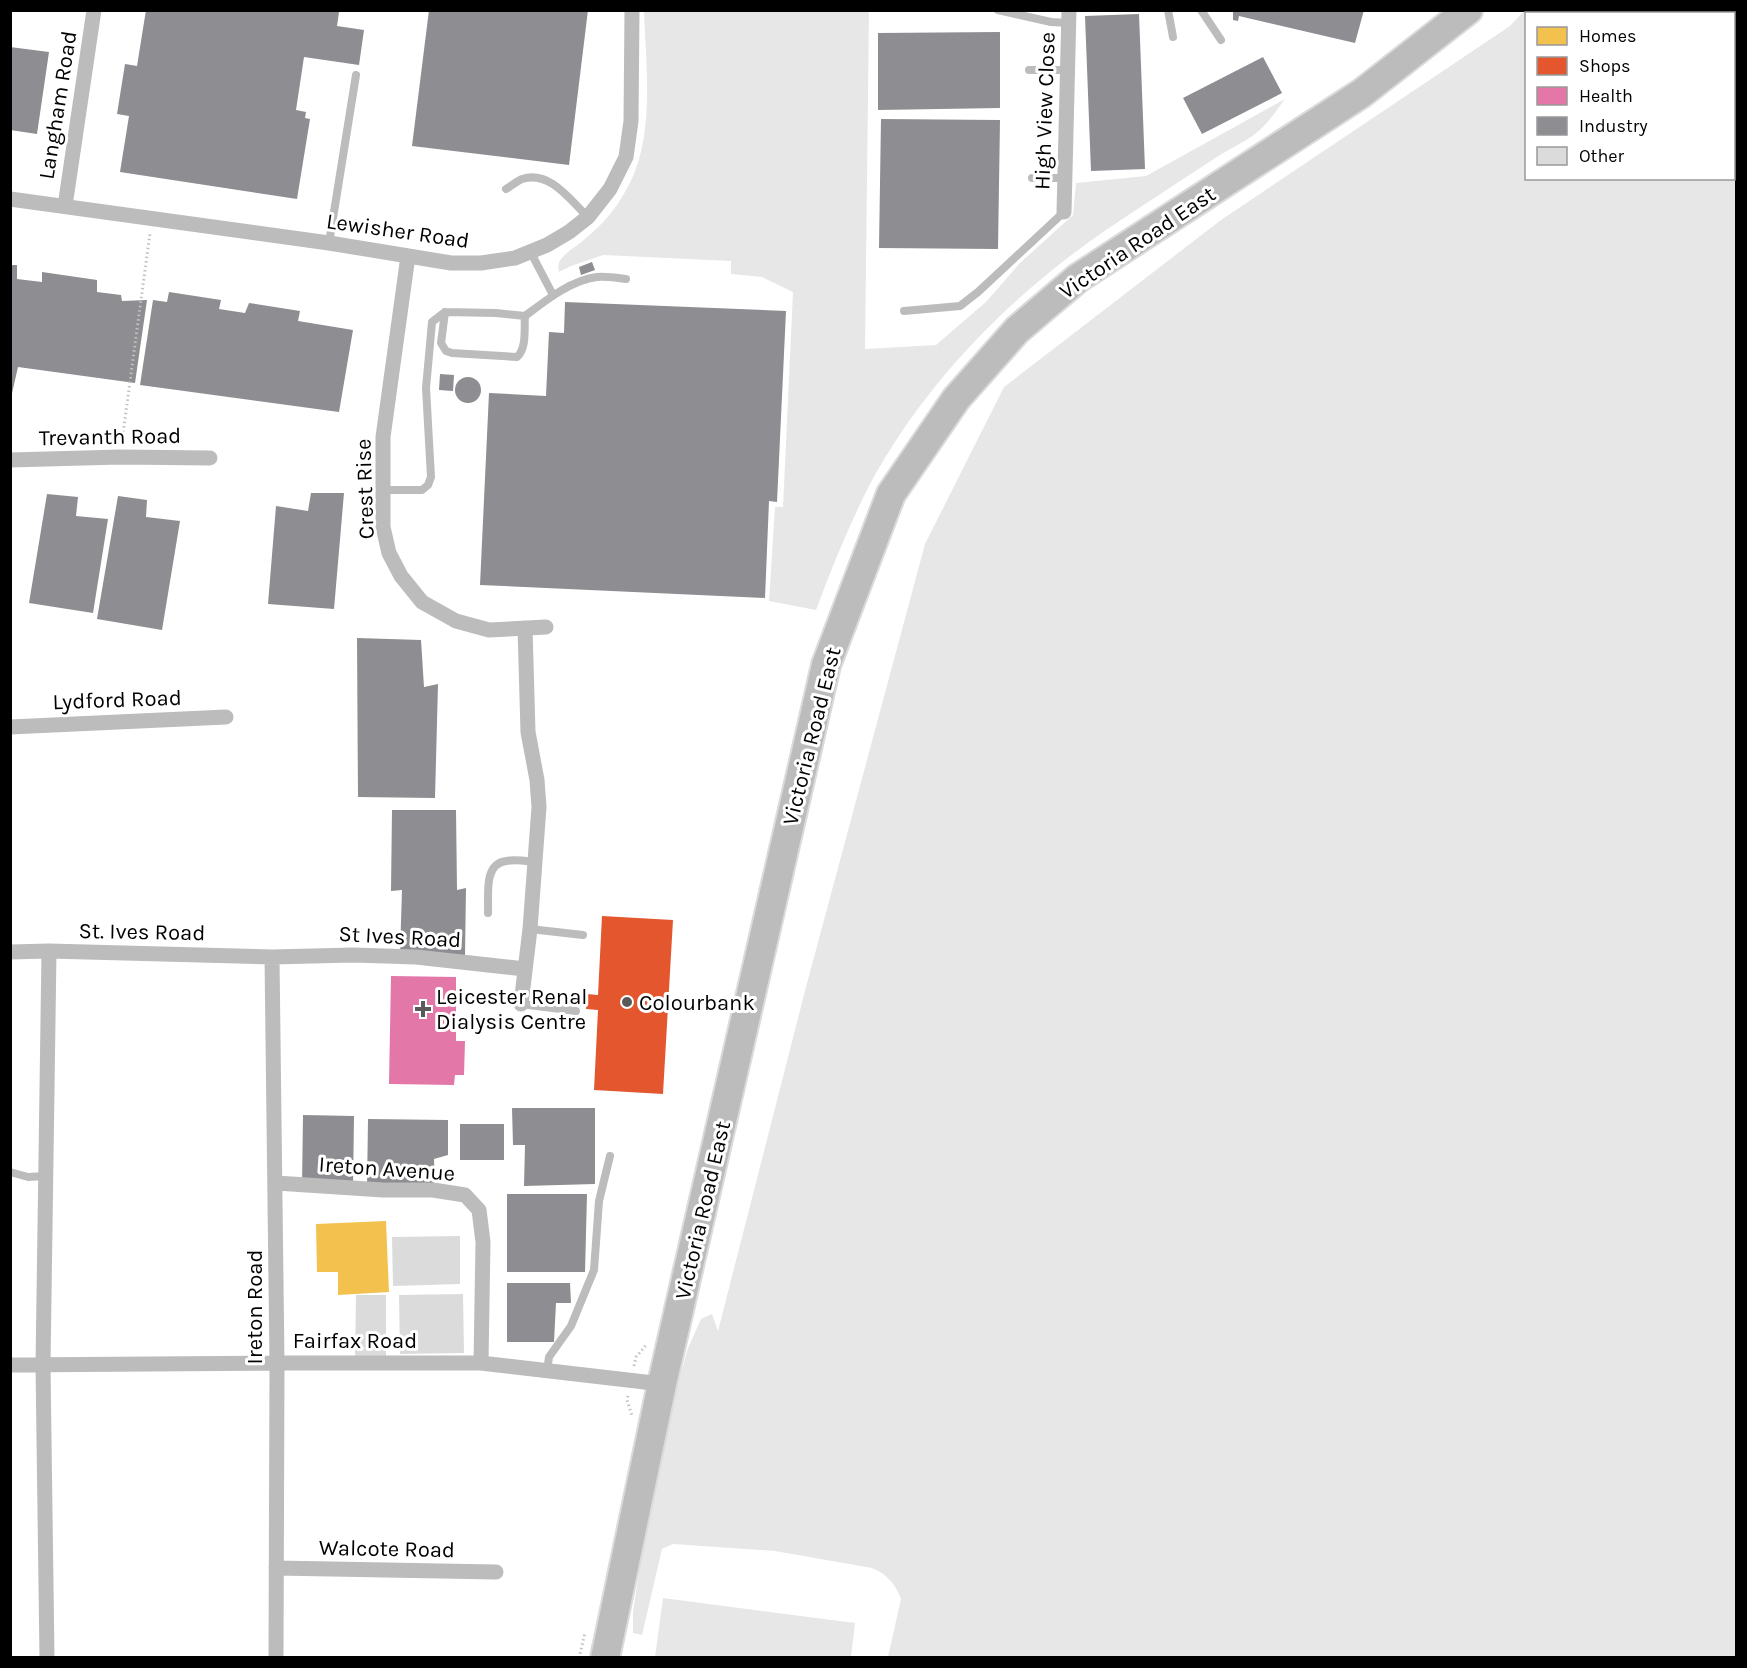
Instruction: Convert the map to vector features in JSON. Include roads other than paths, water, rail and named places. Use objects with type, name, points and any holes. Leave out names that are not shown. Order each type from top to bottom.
[{"type":"highway","name":"Victoria Road East","points":[[605,1658],[662,1384],[826,665],[891,494],[956,399],[1017,330],[1078,278],[1362,93],[1468,10]]},
{"type":"street","name":"Langham Road","points":[[65,206],[94,10]]},
{"type":"street","name":"Lewisher Road","points":[[10,199],[329,243],[451,263],[481,264],[515,258],[531,253],[569,232],[588,216],[610,189],[626,157],[631,121],[632,10]]},
{"type":"street","name":"High View Close","points":[[1064,212],[1069,17]]},
{"type":"street","name":"Crest Rise","points":[[408,256],[383,437],[383,527],[389,553],[401,576],[422,602],[456,621],[489,630],[546,627]]},
{"type":"street","name":"Trevanth Road","points":[[10,460],[120,457],[210,458]]},
{"type":"street","points":[[521,1004],[530,929],[539,807],[537,780],[528,732],[525,628]]},
{"type":"street","name":"Lydford Road","points":[[10,727],[226,717]]},
{"type":"street","points":[[48,1658],[43,1365],[49,951]]},
{"type":"street","name":"St. Ives Road","points":[[10,952],[272,957]]},
{"type":"street","name":"St Ives Road","points":[[272,957],[352,955],[416,957],[525,969]]},
{"type":"street","name":"Ireton Road","points":[[272,957],[276,1183],[276,1658]]},
{"type":"street","name":"Ireton Avenue","points":[[276,1183],[383,1190],[433,1190],[465,1196],[479,1210],[483,1242],[481,1363]]},
{"type":"street","name":"Fairfax Road","points":[[10,1365],[481,1363],[662,1384]]},
{"type":"street","name":"Walcote Road","points":[[276,1569],[496,1572]]},
{"type":"lane","points":[[998,10],[1051,22],[1069,17]]},
{"type":"lane","points":[[1168,10],[1173,37]]},
{"type":"lane","points":[[1202,10],[1221,40]]},
{"type":"lane","points":[[1029,70],[1068,70]]},
{"type":"lane","points":[[329,243],[356,75]]},
{"type":"lane","points":[[506,189],[522,179],[540,177],[552,183],[588,216]]},
{"type":"lane","points":[[1032,178],[1066,178]]},
{"type":"lane","points":[[904,311],[960,306],[1064,212]]},
{"type":"lane","points":[[531,253],[553,295]]},
{"type":"lane","points":[[383,490],[422,490],[428,485],[431,477],[426,388],[432,322],[445,312],[525,316],[553,295],[573,285],[597,277],[626,279]]},
{"type":"lane","points":[[445,312],[441,343],[446,351],[517,357],[523,348],[525,316]]},
{"type":"lane","points":[[488,913],[490,875],[495,865],[505,861],[535,862]]},
{"type":"lane","points":[[530,929],[583,935]]},
{"type":"lane","points":[[521,1004],[576,1011]]},
{"type":"lane","points":[[547,1371],[549,1357],[571,1326],[594,1270],[599,1201],[610,1156]]},
{"type":"lane","points":[[10,1172],[28,1177],[46,1176]]},
{"type":"place","name":"Colourbank","points":[[627,1002]]},
{"type":"place","name":"Leicester Renal Dialysis Centre","points":[[423,1009]]}]
